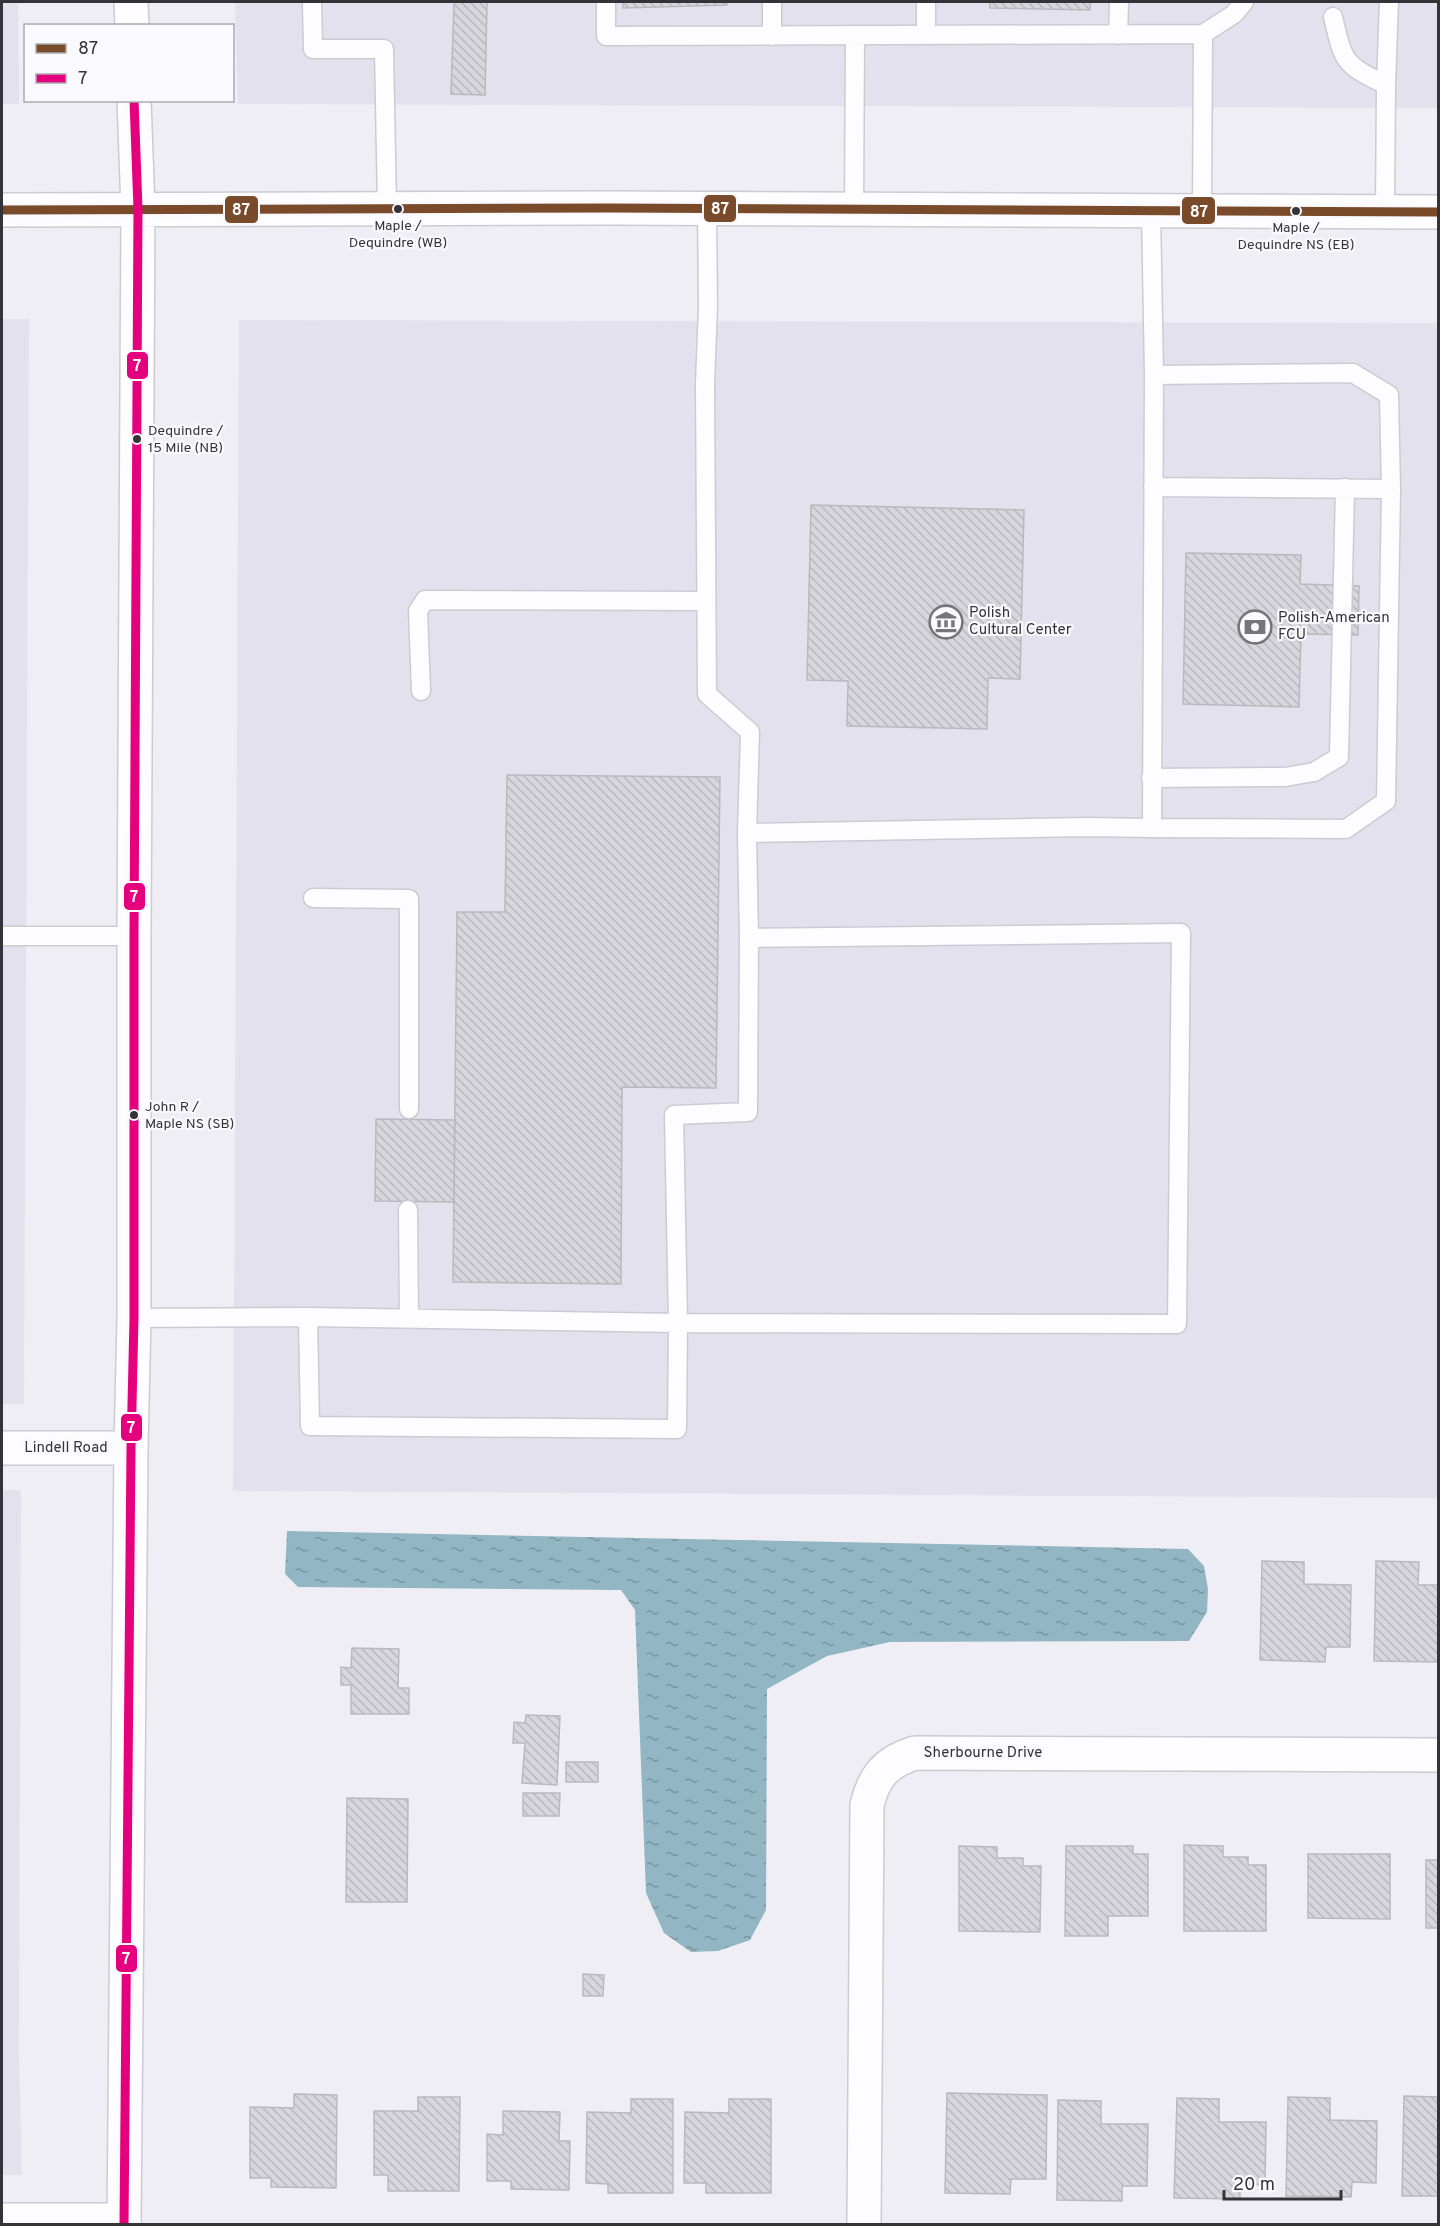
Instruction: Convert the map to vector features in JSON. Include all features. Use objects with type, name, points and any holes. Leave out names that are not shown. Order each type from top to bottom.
[{"type":"main road","points":[[131,2],[132,24]]},
{"type":"main road","points":[[2,2220],[124,2222],[131,1448],[135,1318],[134,936],[138,209],[134,102]]},
{"type":"main road","points":[[2,210],[707,208],[1438,212]]},
{"type":"main road","name":"Lindell Road","points":[[2,1448],[131,1448]]},
{"type":"main road","name":"Sherbourne Drive","points":[[864,2224],[867,1805],[870,1790],[879,1775],[897,1759],[915,1753],[1438,1755]]},
{"type":"lane","points":[[312,2],[313,49],[384,49],[387,208]]},
{"type":"lane","points":[[606,2],[606,36],[1203,34],[1233,14],[1244,2]]},
{"type":"lane","points":[[772,2],[772,36]]},
{"type":"lane","points":[[926,2],[926,35]]},
{"type":"lane","points":[[1119,2],[1119,35]]},
{"type":"lane","points":[[1385,212],[1389,2]]},
{"type":"lane","points":[[1333,17],[1342,54],[1356,70],[1386,85]]},
{"type":"lane","points":[[1202,211],[1203,34]]},
{"type":"lane","points":[[854,209],[855,35]]},
{"type":"lane","points":[[308,1317],[310,1426],[677,1429],[678,1323],[674,1115],[748,1112],[747,834],[750,732],[707,694],[705,384],[708,306],[707,208]]},
{"type":"lane","points":[[1151,210],[1154,375],[1152,828]]},
{"type":"lane","points":[[747,834],[1088,827],[1346,829],[1386,801],[1389,395],[1353,373],[1154,375]]},
{"type":"lane","points":[[1153,487],[1390,489]]},
{"type":"lane","points":[[1151,778],[1285,777],[1314,772],[1339,757],[1345,488]]},
{"type":"lane","points":[[421,691],[418,611],[425,600],[706,601]]},
{"type":"lane","points":[[313,898],[409,899],[409,1110]]},
{"type":"lane","points":[[135,1318],[308,1317],[678,1323],[1177,1324],[1181,933],[749,938]]},
{"type":"lane","points":[[2,936],[134,936]]},
{"type":"lane","points":[[408,1210],[409,1319]]},
{"type":"shaded area","points":[[2,2],[18,2],[19,104],[2,104]]},
{"type":"shaded area","points":[[235,2],[1438,2],[1438,108],[238,104]]},
{"type":"shaded area","points":[[2,319],[29,319],[24,1404],[2,1404]]},
{"type":"shaded area","points":[[239,320],[1438,323],[1438,1498],[233,1491]]},
{"type":"shaded area","points":[[2,1490],[21,1490],[19,2051],[22,2175],[2,2175]]},
{"type":"water","points":[[287,1531],[1188,1549],[1204,1566],[1208,1589],[1207,1612],[1189,1641],[890,1642],[827,1656],[767,1689],[766,1910],[750,1940],[718,1951],[691,1952],[664,1933],[646,1893],[635,1610],[621,1590],[298,1587],[285,1574]]},
{"type":"building","points":[[454,2],[487,2],[485,95],[451,94]]},
{"type":"building","points":[[623,2],[727,2],[727,5],[623,8]]},
{"type":"building","points":[[990,2],[1090,2],[1090,10],[990,8]]},
{"type":"building","points":[[811,505],[1024,510],[1020,679],[988,678],[987,729],[847,726],[848,681],[807,680]]},
{"type":"building","points":[[1186,553],[1301,555],[1300,584],[1359,586],[1358,635],[1301,634],[1299,707],[1183,704]]},
{"type":"building","points":[[507,775],[720,777],[716,1088],[622,1087],[621,1284],[453,1282],[457,912],[505,912]]},
{"type":"building","points":[[376,1119],[455,1120],[454,1202],[375,1201]]},
{"type":"building","points":[[1262,1561],[1304,1562],[1304,1584],[1351,1585],[1350,1647],[1326,1647],[1325,1662],[1260,1660]]},
{"type":"building","points":[[1376,1561],[1419,1562],[1418,1585],[1438,1585],[1438,1662],[1374,1661]]},
{"type":"building","points":[[352,1648],[399,1649],[398,1688],[409,1688],[409,1714],[351,1714],[351,1685],[341,1685],[341,1667],[351,1668]]},
{"type":"building","points":[[526,1715],[560,1716],[557,1785],[522,1783],[525,1743],[513,1743],[514,1722],[525,1723]]},
{"type":"building","points":[[566,1762],[598,1762],[598,1782],[566,1782]]},
{"type":"building","points":[[523,1793],[560,1793],[559,1816],[523,1816]]},
{"type":"building","points":[[347,1798],[408,1799],[407,1902],[346,1902]]},
{"type":"building","points":[[1184,1845],[1223,1846],[1223,1857],[1248,1857],[1248,1865],[1266,1865],[1266,1931],[1184,1931]]},
{"type":"building","points":[[959,1846],[997,1847],[997,1858],[1023,1858],[1023,1866],[1041,1866],[1040,1932],[959,1931]]},
{"type":"building","points":[[1066,1846],[1133,1846],[1133,1854],[1148,1854],[1148,1916],[1108,1916],[1108,1936],[1065,1936]]},
{"type":"building","points":[[1308,1854],[1390,1854],[1390,1919],[1308,1918]]},
{"type":"building","points":[[1426,1860],[1438,1860],[1438,1928],[1426,1928]]},
{"type":"building","points":[[583,1974],[604,1975],[603,1996],[583,1996]]},
{"type":"building","points":[[947,2093],[1047,2095],[1046,2179],[1011,2179],[1010,2194],[945,2193]]},
{"type":"building","points":[[294,2094],[337,2095],[336,2188],[271,2187],[271,2178],[250,2178],[250,2107],[294,2108]]},
{"type":"building","points":[[1404,2096],[1438,2097],[1438,2196],[1402,2196]]},
{"type":"building","points":[[418,2097],[460,2097],[459,2191],[388,2191],[388,2175],[374,2175],[374,2111],[418,2111]]},
{"type":"building","points":[[1288,2097],[1330,2098],[1330,2120],[1377,2121],[1376,2183],[1352,2182],[1351,2197],[1286,2196]]},
{"type":"building","points":[[1177,2098],[1219,2099],[1219,2122],[1266,2122],[1265,2185],[1240,2184],[1240,2199],[1174,2198]]},
{"type":"building","points":[[631,2099],[673,2099],[673,2193],[608,2193],[608,2184],[586,2183],[587,2112],[631,2113]]},
{"type":"building","points":[[729,2099],[771,2099],[771,2193],[706,2193],[706,2183],[684,2183],[685,2112],[729,2113]]},
{"type":"building","points":[[1058,2100],[1101,2101],[1101,2124],[1148,2124],[1147,2186],[1122,2186],[1122,2201],[1057,2200]]},
{"type":"building","points":[[503,2111],[560,2112],[559,2141],[570,2141],[569,2190],[511,2189],[511,2181],[487,2181],[487,2134],[503,2135]]},
{"type":"transit line","name":"7","points":[[124,2224],[134,1318],[138,209],[134,102]]},
{"type":"transit line","name":"87","points":[[2,210],[609,208],[1438,212]]},
{"type":"place","name":"Maple / Dequindre (WB)","points":[[398,209]]},
{"type":"place","name":"Maple / Dequindre NS (EB)","points":[[1296,211]]},
{"type":"place","name":"Dequindre / 15 Mile (NB)","points":[[137,439]]},
{"type":"place","name":"Polish Cultural Center","points":[[946,622]]},
{"type":"place","name":"Polish-American FCU","points":[[1255,627]]},
{"type":"place","name":"John R / Maple NS (SB)","points":[[134,1115]]}]
